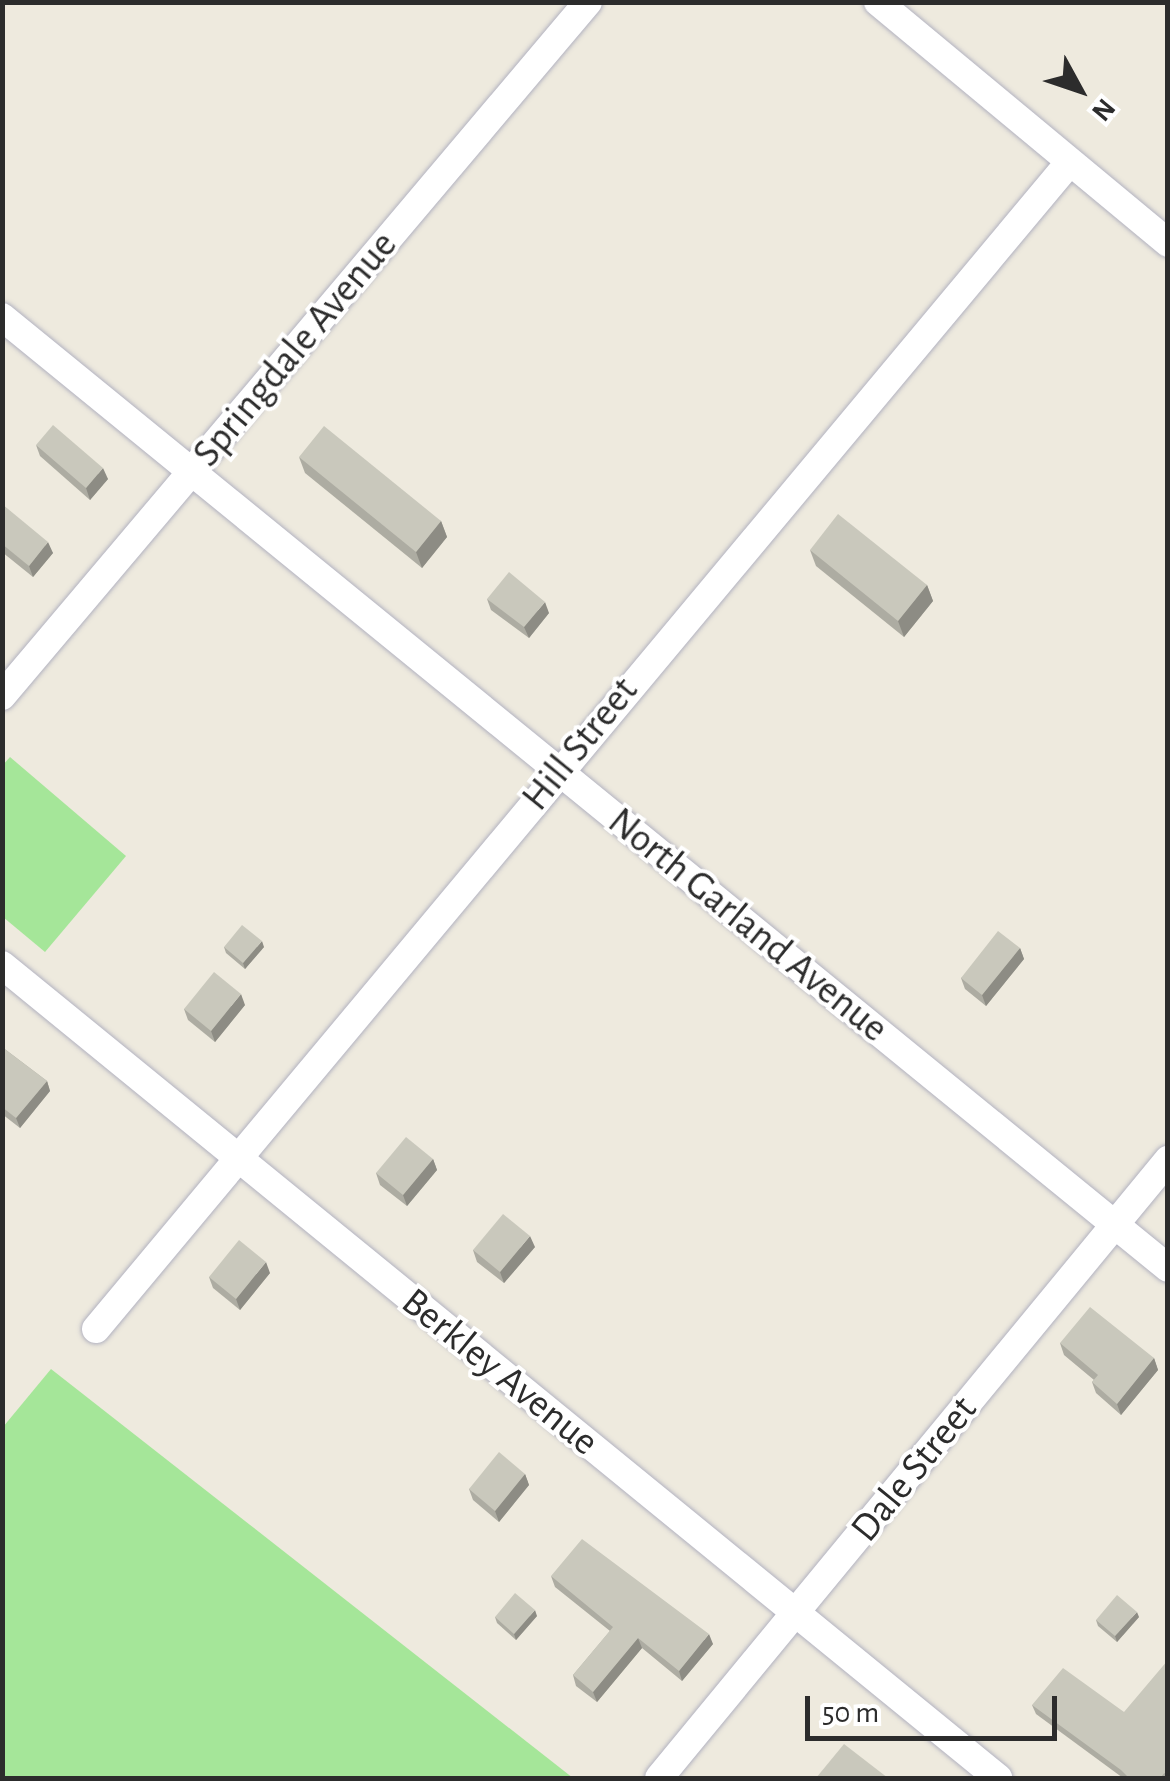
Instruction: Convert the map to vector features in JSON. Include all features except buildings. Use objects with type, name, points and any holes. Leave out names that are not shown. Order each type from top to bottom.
[{"type":"street","name":"Springdale Avenue","points":[[2,696],[588,2]]},
{"type":"street","points":[[878,2],[1168,243]]},
{"type":"street","name":"Hill Street","points":[[96,1329],[235,1155],[1070,162]]},
{"type":"street","name":"North Garland Avenue","points":[[2,317],[1168,1268]]},
{"type":"street","name":"Berkley Avenue","points":[[2,964],[998,1778]]},
{"type":"street","name":"Dale Street","points":[[659,1778],[1168,1160]]},
{"type":"green space","points":[[10,757],[126,856],[45,952],[3,917],[2,766]]},
{"type":"green space","points":[[51,1369],[573,1778],[3,1778],[3,1427]]}]
